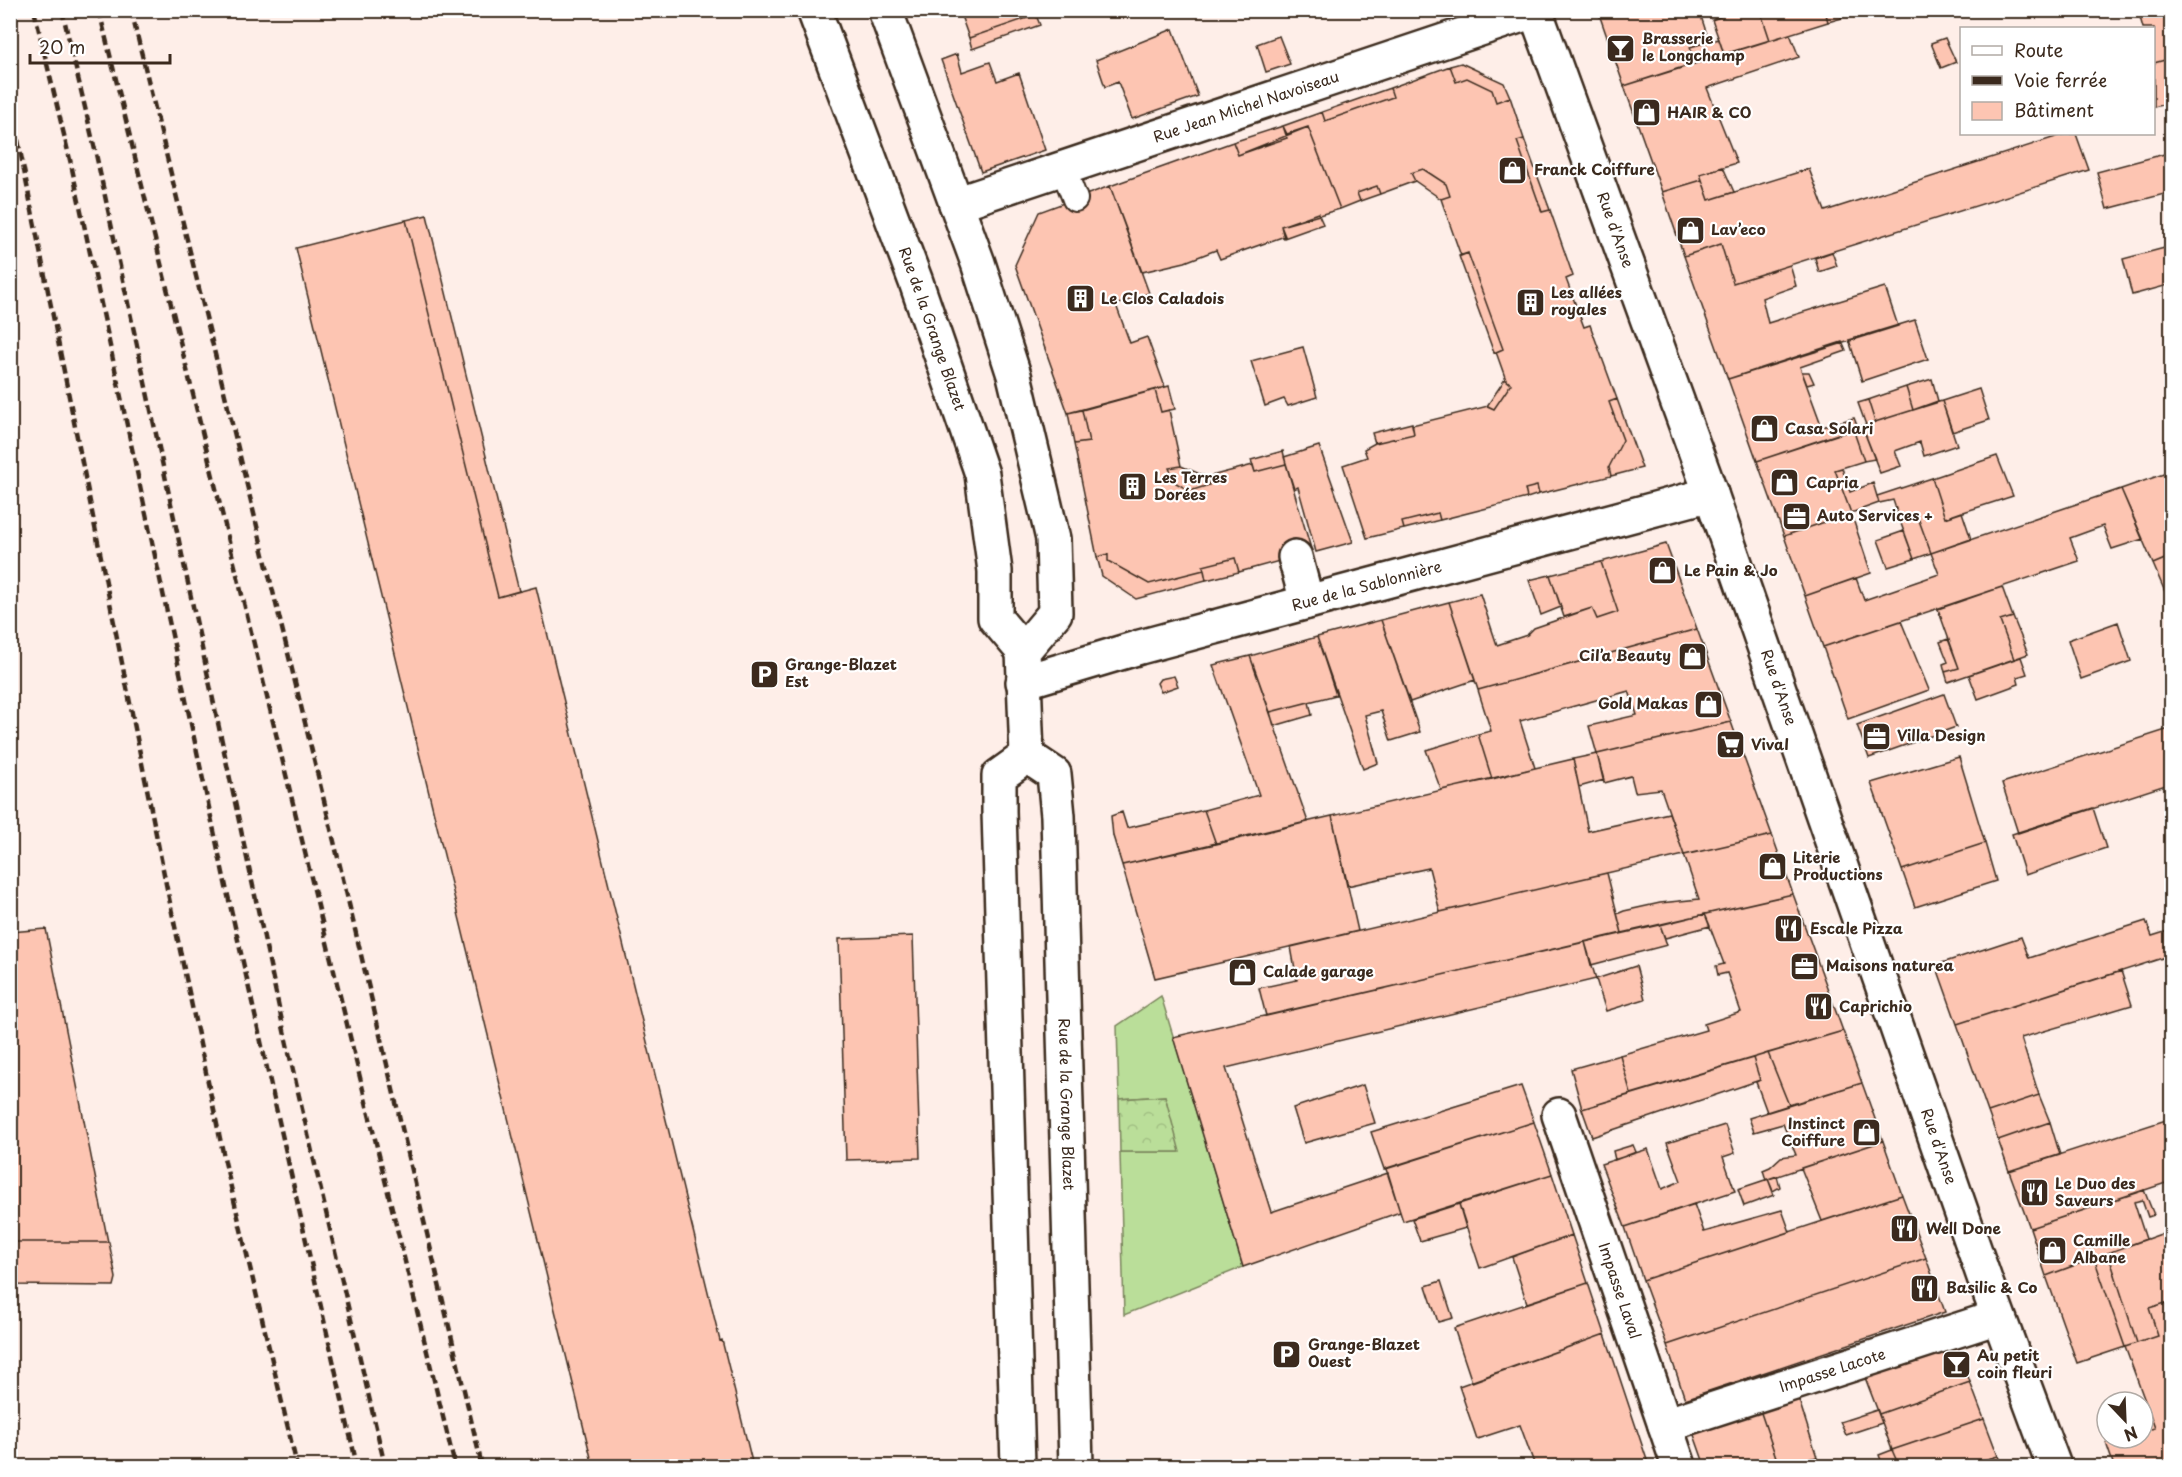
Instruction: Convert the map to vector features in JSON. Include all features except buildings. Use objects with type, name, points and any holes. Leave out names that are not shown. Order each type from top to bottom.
[{"type":"street","name":"Rue de la Grange Blazet","points":[[814,10],[916,282],[982,474],[995,571],[995,618],[1023,667]]},
{"type":"street","points":[[885,10],[956,204],[1014,375],[1053,539],[1055,613],[1023,667],[1027,756],[999,776],[1018,1467]]},
{"type":"street","name":"Rue Jean Michel Navoiseau","points":[[956,204],[1536,11]]},
{"type":"street","name":"Rue d'Anse","points":[[1536,11],[1711,494],[1998,1317],[2055,1467]]},
{"type":"street","name":"Rue de la Sablonnière","points":[[1023,667],[1307,602],[1711,494]]},
{"type":"street","points":[[1295,557],[1307,602]]},
{"type":"street","name":"Rue de la Grange Blazet","points":[[1027,756],[1054,774],[1058,816],[1076,1467]]},
{"type":"street","name":"Impasse Laval","points":[[1559,1115],[1679,1467]]},
{"type":"street","name":"Impasse Lacote","points":[[1665,1425],[1998,1317]]},
{"type":"lane","points":[[1063,168],[1075,199]]},
{"type":"green space","points":[[1161,996],[1243,1267],[1124,1315],[1120,1152],[1179,1152],[1165,1096],[1119,1099],[1117,1026]]},
{"type":"green space","points":[[1165,1096],[1180,1152],[1120,1152],[1119,1099]]},
{"type":"railway","points":[[34,10],[71,164],[226,887],[357,1466]]},
{"type":"railway","points":[[62,10],[96,154],[286,1040],[385,1466]]},
{"type":"railway","points":[[99,10],[455,1466]]},
{"type":"railway","points":[[131,10],[340,866],[482,1466]]},
{"type":"railway","points":[[10,100],[166,884],[225,1162],[297,1466]]},
{"type":"place","name":"Brasserie le Longchamp","points":[[1621,48]]},
{"type":"place","name":"HAIR & CO","points":[[1646,113]]},
{"type":"place","name":"Franck Coiffure","points":[[1513,170]]},
{"type":"place","name":"Lav’eco","points":[[1690,230]]},
{"type":"place","name":"Le Clos Caladois","points":[[1080,299]]},
{"type":"place","name":"Les allées royales","points":[[1530,302]]},
{"type":"place","name":"Casa Solari","points":[[1764,429]]},
{"type":"place","name":"Capria","points":[[1785,483]]},
{"type":"place","name":"Les Terres Dorées","points":[[1133,487]]},
{"type":"place","name":"Auto Services +","points":[[1796,516]]},
{"type":"place","name":"Le Pain & Jo","points":[[1663,571]]},
{"type":"place","name":"Cil’a Beauty","points":[[1692,656]]},
{"type":"place","name":"Grange-Blazet Est","points":[[764,674]]},
{"type":"place","name":"Gold Makas","points":[[1709,704]]},
{"type":"place","name":"Villa Design","points":[[1876,736]]},
{"type":"place","name":"Vival","points":[[1730,745]]},
{"type":"place","name":"Literie Productions","points":[[1772,867]]},
{"type":"place","name":"Escale Pizza","points":[[1789,929]]},
{"type":"place","name":"Maisons naturea","points":[[1805,966]]},
{"type":"place","name":"Calade garage","points":[[1242,972]]},
{"type":"place","name":"Caprichio","points":[[1818,1007]]},
{"type":"place","name":"Instinct Coiffure","points":[[1866,1133]]},
{"type":"place","name":"Le Duo des Saveurs","points":[[2034,1193]]},
{"type":"place","name":"Well Done","points":[[1905,1229]]},
{"type":"place","name":"Camille Albane","points":[[2052,1250]]},
{"type":"place","name":"Basilic & Co","points":[[1925,1288]]},
{"type":"place","name":"Grange-Blazet Ouest","points":[[1287,1354]]},
{"type":"place","name":"Au petit coin fleuri","points":[[1956,1365]]}]
